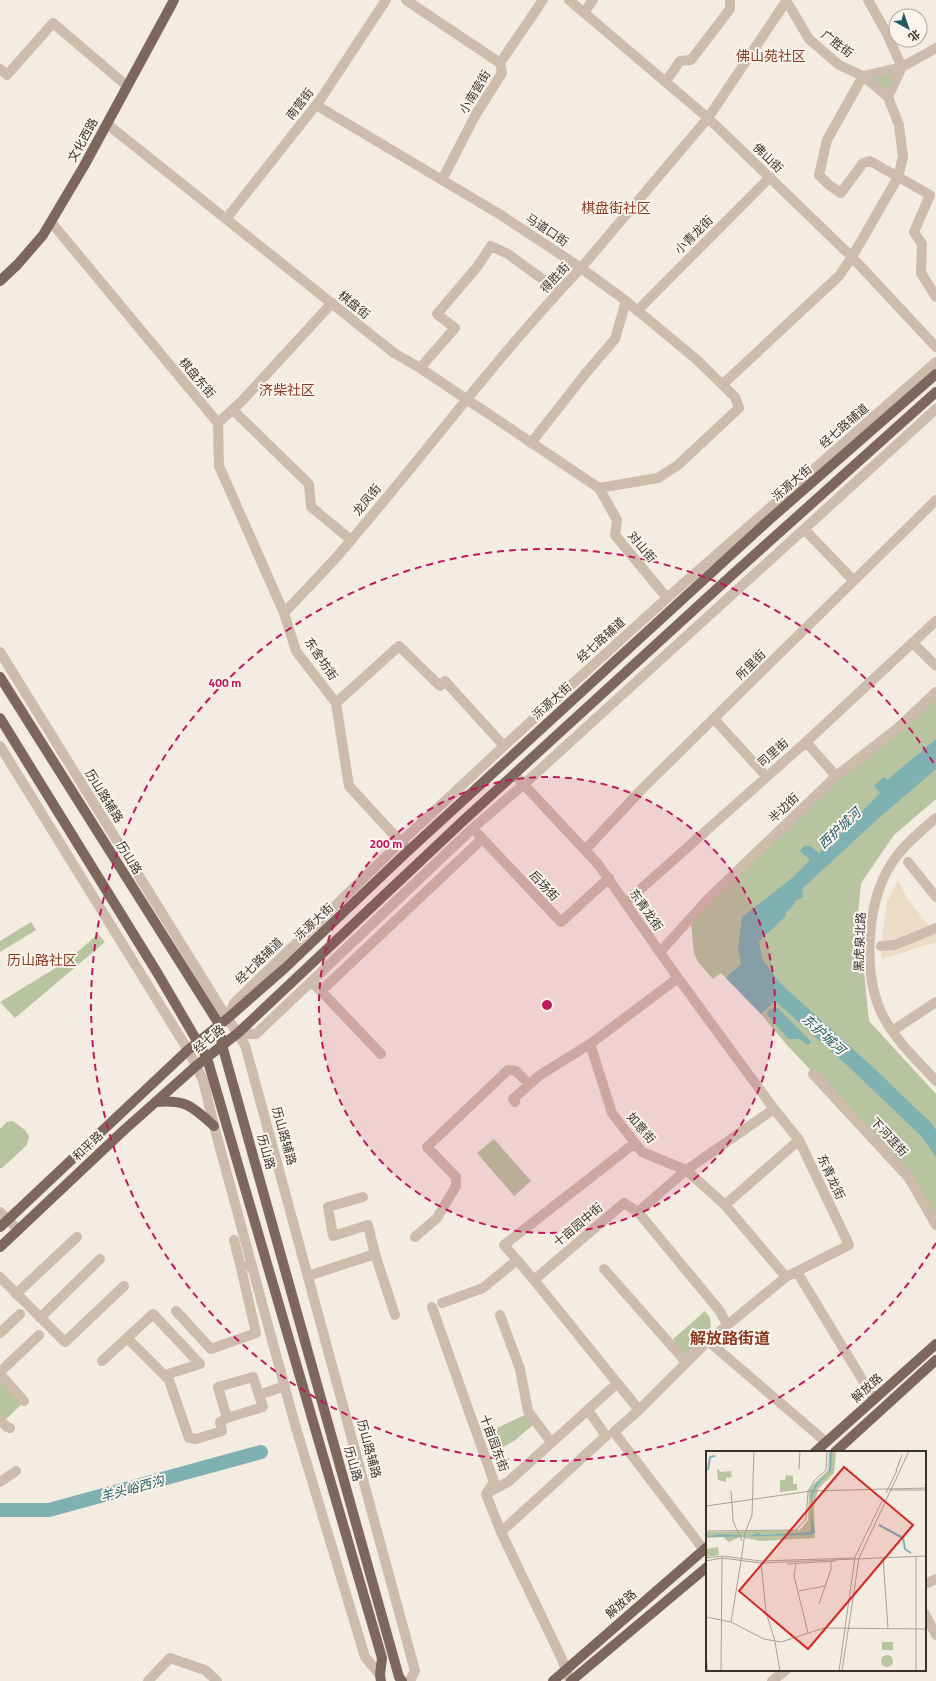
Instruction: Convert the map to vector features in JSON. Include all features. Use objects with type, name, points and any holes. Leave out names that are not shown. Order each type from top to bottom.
[{"type":"main road","name":"文化西路","points":[[0,281],[18,264],[43,235],[107,124],[174,0]]},
{"type":"main road","name":"泺源大街","points":[[188,1050],[228,1018],[285,968],[408,851],[770,520],[936,374]]},
{"type":"main road","points":[[238,1033],[514,774],[732,575],[936,392]]},
{"type":"main road","name":"历山路","points":[[0,677],[207,1008],[219,1024],[222,1045],[397,1669],[402,1681]]},
{"type":"main road","points":[[0,718],[158,974],[207,1058],[382,1658],[380,1678]]},
{"type":"main road","name":"经七路","points":[[196,1066],[238,1033]]},
{"type":"main road","name":"和平路","points":[[4,1223],[188,1050]]},
{"type":"main road","name":"和平路","points":[[0,1247],[196,1066]]},
{"type":"main road","points":[[156,1102],[172,1100],[184,1102],[214,1126]]},
{"type":"main road","name":"解放路","points":[[816,1451],[936,1344]]},
{"type":"main road","points":[[840,1450],[936,1360]]},
{"type":"main road","name":"解放路","points":[[553,1681],[705,1548]]},
{"type":"main road","points":[[571,1681],[706,1568]]},
{"type":"street","name":"南营街","points":[[226,219],[316,105],[386,0]]},
{"type":"street","points":[[406,0],[500,63]]},
{"type":"street","name":"小南营街","points":[[442,180],[476,114],[502,73],[500,63],[543,0]]},
{"type":"street","name":"佛山街","points":[[569,0],[708,118],[852,257],[936,347]]},
{"type":"street","points":[[584,12],[593,0]]},
{"type":"street","points":[[666,81],[680,61],[691,60],[730,9],[730,0]]},
{"type":"street","name":"广胜街","points":[[786,0],[809,39],[839,65],[863,76],[888,97]]},
{"type":"street","name":"得胜街","points":[[466,399],[559,291],[581,268],[708,118],[786,0]]},
{"type":"street","points":[[723,384],[839,276],[852,257],[898,177],[903,157],[899,125],[888,97],[902,67],[886,32],[868,0]]},
{"type":"street","points":[[0,69],[7,75],[53,23],[127,86]]},
{"type":"street","points":[[936,48],[902,67],[863,76],[827,140],[819,175],[841,193],[863,163],[870,161],[930,196],[914,232],[922,244],[921,273],[936,298]]},
{"type":"street","name":"马道口街","points":[[316,105],[501,215],[581,268],[626,301],[696,359],[735,397],[739,408],[678,466],[658,478],[599,488]]},
{"type":"street","name":"棋盘街","points":[[107,124],[394,353],[420,368],[599,488]]},
{"type":"street","name":"小青龙街","points":[[637,311],[770,178]]},
{"type":"street","name":"棋盘东街","points":[[51,222],[218,423]]},
{"type":"street","points":[[420,368],[455,328],[437,314],[477,267],[491,246],[508,254],[559,291]]},
{"type":"street","points":[[531,443],[615,339],[626,301]]},
{"type":"street","points":[[218,423],[233,410],[332,303]]},
{"type":"street","name":"经七路辅道","points":[[228,1018],[234,1003],[401,842],[504,746],[668,598],[936,362]]},
{"type":"street","name":"龙凤街","points":[[284,613],[351,540],[466,399]]},
{"type":"street","points":[[238,1033],[256,1034],[473,828],[523,785],[936,409]]},
{"type":"street","points":[[233,410],[308,484],[311,507],[351,540]]},
{"type":"street","name":"东舍坊街","points":[[218,423],[219,466],[284,613],[296,651],[336,703],[349,786],[408,851]]},
{"type":"street","name":"对山街","points":[[599,488],[617,520],[615,535],[668,598]]},
{"type":"street","name":"所里街","points":[[584,850],[643,788],[715,720],[936,500]]},
{"type":"street","points":[[804,529],[854,581]]},
{"type":"street","name":"司里街","points":[[625,902],[806,742],[936,621]]},
{"type":"street","points":[[914,643],[936,666]]},
{"type":"street","points":[[336,703],[399,646],[440,686],[445,681],[504,746]]},
{"type":"street","name":"历山路辅路","points":[[0,652],[219,1006],[245,1045],[415,1671],[410,1681]]},
{"type":"street","name":"半边街","points":[[660,952],[708,899],[836,776],[898,728],[936,692]]},
{"type":"street","points":[[715,720],[766,776]]},
{"type":"street","points":[[806,742],[836,776]]},
{"type":"street","points":[[0,746],[188,1050],[203,1080],[214,1126],[285,1386],[365,1656],[380,1678]]},
{"type":"street","name":"东青龙街","points":[[514,774],[598,864],[678,978],[798,1140],[849,1245],[786,1277],[708,1341],[639,1410],[614,1432],[705,1548]]},
{"type":"street","name":"黑虎泉北路","points":[[936,818],[906,844],[890,865],[878,888],[873,910],[870,944],[871,977],[876,998],[883,1017],[892,1031],[936,1081]]},
{"type":"street","name":"后场街","points":[[464,820],[561,922],[608,878]]},
{"type":"street","points":[[321,991],[482,839]]},
{"type":"street","points":[[908,862],[935,893]]},
{"type":"street","points":[[881,946],[895,946],[936,928]]},
{"type":"street","points":[[515,1102],[513,1099],[540,1075],[590,1044],[678,978]]},
{"type":"street","points":[[311,982],[381,1054]]},
{"type":"street","points":[[892,1031],[936,1002]]},
{"type":"street","name":"如意街","points":[[590,1044],[612,1113],[642,1152],[686,1170],[725,1205],[786,1277]]},
{"type":"street","points":[[415,1237],[437,1218],[456,1186],[456,1177],[427,1147],[508,1070],[516,1071],[529,1084]]},
{"type":"street","name":"下河涯街","points":[[812,1074],[909,1178],[936,1225]]},
{"type":"street","points":[[727,1324],[719,1310],[638,1212],[686,1170],[774,1109]]},
{"type":"street","points":[[725,1205],[798,1140]]},
{"type":"street","points":[[635,1143],[504,1245],[639,1410]]},
{"type":"street","points":[[363,1197],[328,1207],[333,1236],[368,1225],[375,1254],[395,1315]]},
{"type":"street","name":"十亩园中街","points":[[534,1280],[624,1203],[638,1212]]},
{"type":"street","points":[[0,1212],[4,1223],[18,1230]]},
{"type":"street","points":[[16,1294],[77,1237]]},
{"type":"street","points":[[176,1311],[211,1349],[256,1333],[234,1240]]},
{"type":"street","points":[[308,1276],[375,1254]]},
{"type":"street","points":[[40,1318],[100,1259]]},
{"type":"street","points":[[442,1303],[483,1288],[517,1260]]},
{"type":"street","points":[[241,1268],[252,1265]]},
{"type":"street","points":[[604,1269],[686,1362]]},
{"type":"street","points":[[797,1272],[874,1400]]},
{"type":"street","points":[[0,1277],[64,1342],[124,1286]]},
{"type":"street","name":"十亩园东街","points":[[432,1307],[494,1482],[486,1494]]},
{"type":"street","points":[[0,1333],[20,1314]]},
{"type":"street","points":[[102,1361],[153,1314],[200,1364],[165,1376]]},
{"type":"street","points":[[500,1315],[520,1369],[528,1411],[551,1442]]},
{"type":"street","points":[[24,1401],[0,1373],[39,1335]]},
{"type":"street","points":[[126,1338],[169,1380],[189,1438],[196,1439],[222,1431],[220,1422],[227,1418],[263,1407],[253,1376],[218,1387],[227,1418]]},
{"type":"street","points":[[708,1341],[826,1442]]},
{"type":"street","points":[[259,1394],[285,1386]]},
{"type":"street","points":[[571,1681],[501,1532],[486,1494],[508,1482],[612,1388]]},
{"type":"street","points":[[501,1532],[606,1436],[588,1410]]},
{"type":"street","points":[[0,1482],[16,1471]]},
{"type":"street","points":[[926,1583],[936,1578]]},
{"type":"street","points":[[926,1616],[936,1635]]},
{"type":"street","points":[[148,1681],[170,1658],[205,1670],[217,1681]]},
{"type":"street","points":[[772,1681],[785,1671]]},
{"type":"green space","points":[[899,70],[888,93],[867,77]]},
{"type":"green space","points":[[936,695],[936,799],[894,835],[861,883],[858,913],[869,1021],[936,1094],[936,1221],[911,1176],[786,1044],[761,1014],[726,978],[721,973],[713,979],[698,962],[694,953],[691,923],[795,817]]},
{"type":"green space","points":[[31,922],[36,930],[0,952],[0,941]]},
{"type":"green space","points":[[98,934],[105,942],[15,1018],[0,1002],[67,961]]},
{"type":"green space","points":[[13,1121],[25,1130],[29,1136],[27,1145],[2,1168],[0,1168],[0,1129],[7,1122]]},
{"type":"green space","points":[[494,1139],[531,1181],[514,1196],[477,1153]]},
{"type":"green space","points":[[705,1311],[710,1318],[711,1333],[684,1357],[673,1339]]},
{"type":"green space","points":[[0,1378],[23,1403],[5,1420],[0,1415]]},
{"type":"green space","points":[[525,1415],[533,1425],[514,1441],[493,1453],[486,1433]]},
{"type":"shaded area","points":[[898,880],[907,898],[926,923],[933,929],[936,928],[936,942],[882,959],[881,946],[887,902]]},
{"type":"water","name":"东护城河","points":[[936,739],[936,769],[880,817],[804,887],[802,891],[803,897],[795,901],[792,907],[786,912],[786,916],[759,941],[762,959],[780,983],[876,1070],[931,1123],[936,1130],[936,1157],[921,1136],[851,1069],[775,1001],[761,1014],[726,978],[741,964],[738,949],[742,917],[792,878],[810,860],[800,851],[804,846],[810,846],[819,853],[832,842],[880,793],[874,786],[884,777],[887,780]]},
{"type":"water","points":[[778,1008],[811,1042],[808,1045],[799,1039],[788,1039],[767,1014],[770,1009]]},
{"type":"waterway","name":"羊头峪西沟","points":[[0,1510],[49,1510],[261,1452]]},
{"type":"district","name":"佛山苑社区","points":[[771,56]]},
{"type":"district","name":"棋盘街社区","points":[[616,208]]},
{"type":"district","name":"济柴社区","points":[[287,390]]},
{"type":"district","name":"历山路社区","points":[[42,960]]},
{"type":"district","name":"解放路街道","points":[[730,1338]]},
{"type":"water label","name":"西护城河","points":[[839,828]]}]
